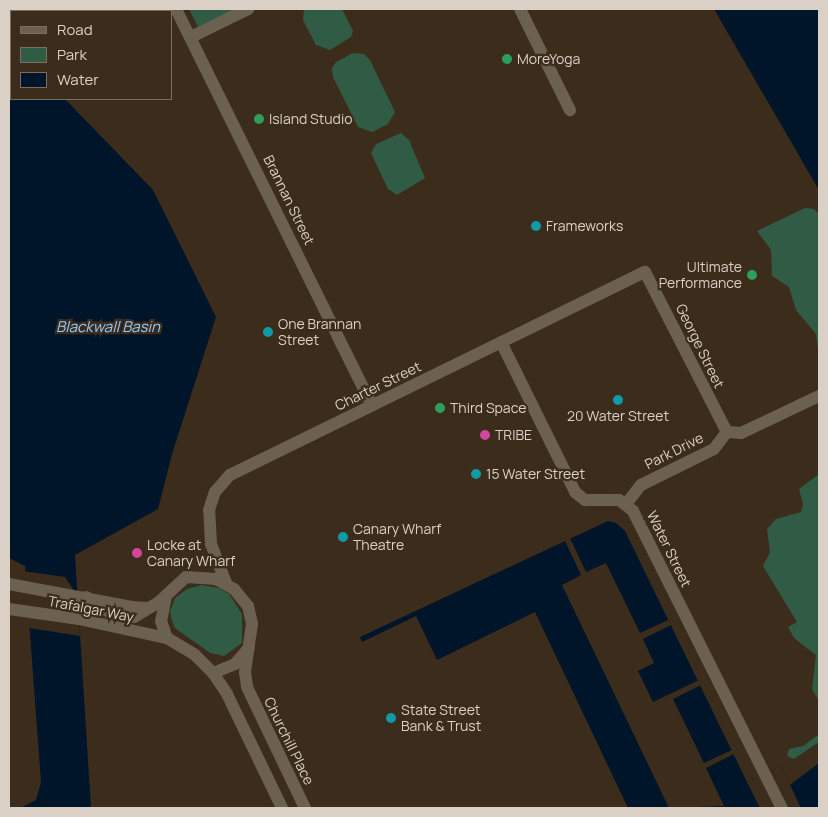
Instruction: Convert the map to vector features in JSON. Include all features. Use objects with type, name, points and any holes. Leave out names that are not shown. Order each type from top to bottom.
[{"type":"street","name":"Brannan Street","points":[[176,9],[372,405]]},
{"type":"street","points":[[191,37],[248,9]]},
{"type":"street","points":[[520,9],[570,110]]},
{"type":"street","name":"Charter Street","points":[[226,584],[211,544],[209,510],[221,484],[230,475],[645,272]]},
{"type":"street","name":"George Street","points":[[645,272],[719,421],[728,432]]},
{"type":"street","points":[[501,342],[575,492],[585,500],[610,498],[626,504]]},
{"type":"street","points":[[728,432],[741,433],[819,396]]},
{"type":"street","name":"Park Drive","points":[[626,504],[641,485],[714,449],[728,432]]},
{"type":"street","name":"Water Street","points":[[626,504],[639,520],[782,808]]},
{"type":"street","points":[[213,673],[235,664],[250,647],[252,624],[248,606],[226,584],[191,576],[178,582],[167,594],[161,613],[167,638],[194,654],[213,673],[227,694],[282,808]]},
{"type":"street","name":"Trafalgar Way","points":[[9,584],[82,596],[132,607],[151,608],[167,594]]},
{"type":"street","name":"Trafalgar Way","points":[[9,610],[79,619],[167,638]]},
{"type":"street","name":"Churchill Place","points":[[250,647],[245,672],[247,687],[305,808]]},
{"type":"green space","points":[[189,9],[235,9],[198,27]]},
{"type":"green space","points":[[304,9],[342,9],[353,31],[351,37],[330,50],[316,45],[303,20]]},
{"type":"green space","points":[[353,53],[364,54],[370,60],[395,112],[388,124],[372,132],[358,127],[333,77],[332,68],[336,62]]},
{"type":"green space","points":[[401,133],[409,140],[425,178],[397,195],[388,189],[371,153],[376,144]]},
{"type":"green space","points":[[805,208],[814,209],[819,214],[819,357],[816,334],[796,310],[789,287],[772,276],[771,250],[757,231]]},
{"type":"green space","points":[[819,474],[819,701],[812,689],[816,655],[794,638],[788,627],[797,622],[763,566],[770,552],[767,529],[776,519],[801,512],[803,504],[799,489]]},
{"type":"green space","points":[[201,585],[219,588],[229,594],[242,614],[242,643],[224,656],[210,653],[175,628],[172,621],[170,612],[175,598],[187,589]]},
{"type":"green space","points":[[819,734],[819,742],[794,759],[787,756],[789,749],[803,746]]},
{"type":"water","points":[[714,9],[819,9],[819,190]]},
{"type":"water","name":"Blackwall Basin","points":[[9,41],[10,100],[66,100],[153,190],[216,317],[172,454],[158,509],[75,555],[91,808],[21,808],[36,800],[41,782],[25,566],[9,558]]},
{"type":"water","points":[[608,521],[616,523],[625,531],[747,782],[781,766],[790,785],[819,763],[819,808],[628,808],[535,612],[437,660],[416,616],[362,642],[360,637]]},
{"type":"pier","points":[[570,538],[586,572],[606,563],[640,633],[668,620],[671,625],[643,639],[654,663],[638,671],[653,702],[699,680],[701,685],[673,699],[704,763],[732,750],[734,754],[706,768],[724,806],[669,808],[562,585],[581,575],[565,541]]},
{"type":"pier","points":[[23,571],[65,577],[78,596],[80,636],[29,628]]},
{"type":"pier","points":[[781,766],[801,808],[760,808],[747,782]]},
{"type":"place","name":"MoreYoga","points":[[507,59]]},
{"type":"place","name":"Island Studio","points":[[259,119]]},
{"type":"place","name":"Frameworks","points":[[536,226]]},
{"type":"place","name":"Ultimate Performance","points":[[752,275]]},
{"type":"place","name":"One Brannan Street","points":[[268,332]]},
{"type":"place","name":"20 Water Street","points":[[618,400]]},
{"type":"place","name":"Third Space","points":[[440,408]]},
{"type":"place","name":"TRIBE","points":[[485,435]]},
{"type":"place","name":"15 Water Street","points":[[476,474]]},
{"type":"place","name":"Canary Wharf Theatre","points":[[343,537]]},
{"type":"place","name":"Locke at Canary Wharf","points":[[137,553]]},
{"type":"place","name":"State Street Bank & Trust","points":[[391,718]]}]
